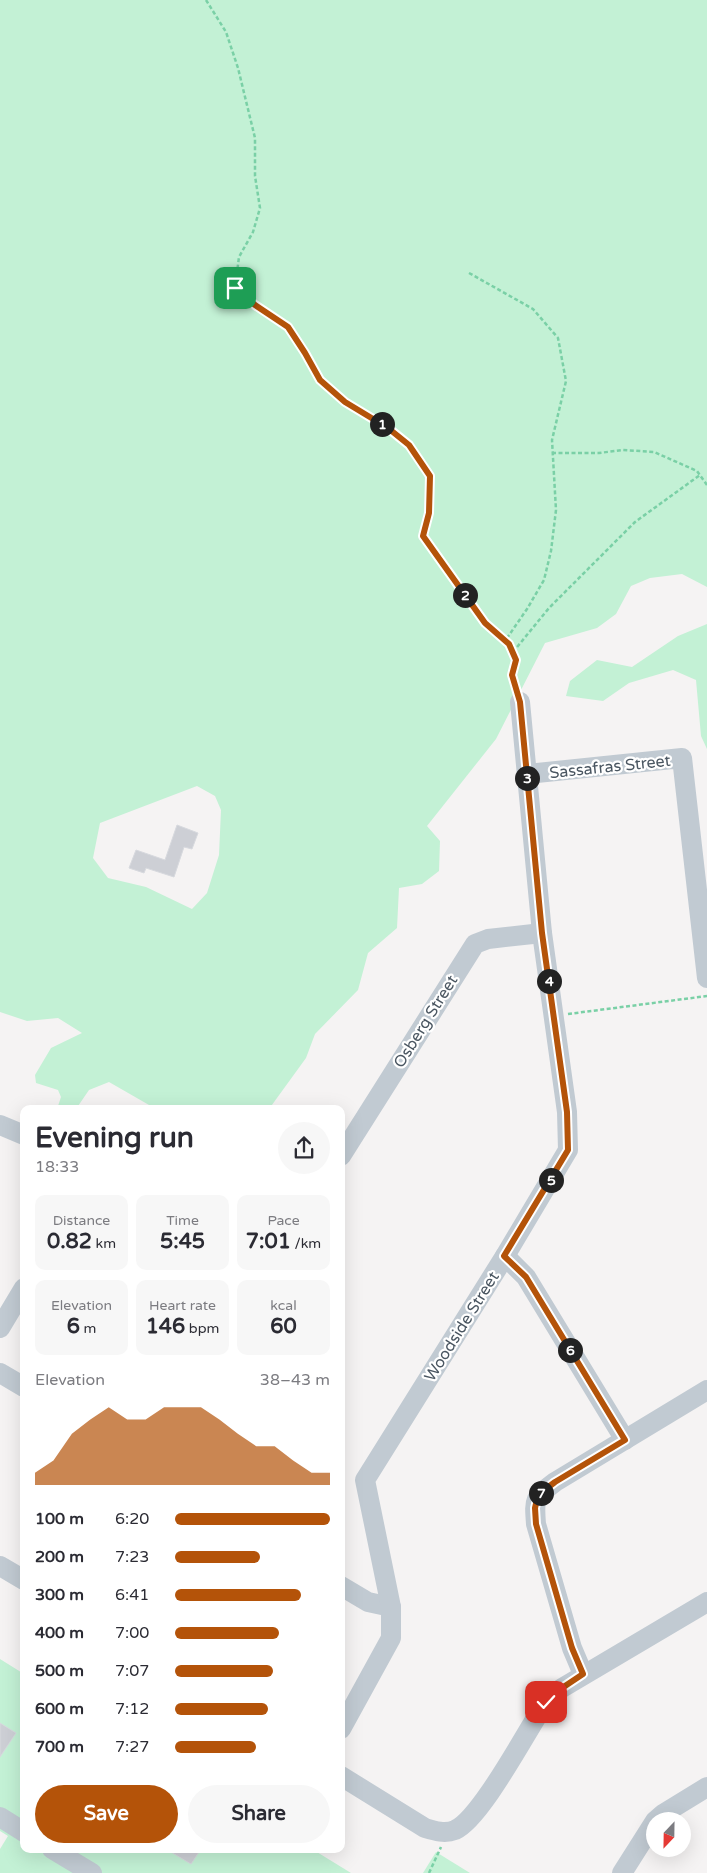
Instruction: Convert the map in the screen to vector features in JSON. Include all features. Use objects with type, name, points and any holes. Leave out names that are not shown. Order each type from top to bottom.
[{"type":"street","name":"Woodside Street","points":[[345,1722],[391,1638],[391,1607],[365,1480],[568,1150],[567,1112],[542,933],[520,702]]},
{"type":"street","name":"Sassafras Street","points":[[527,774],[682,758],[707,978]]},
{"type":"street","name":"Osberg Street","points":[[345,1150],[475,944],[488,939],[542,933]]},
{"type":"street","points":[[0,1125],[20,1133]]},
{"type":"street","points":[[504,1256],[526,1277],[625,1440]]},
{"type":"street","points":[[0,1328],[20,1295]]},
{"type":"street","points":[[0,1372],[20,1384]]},
{"type":"street","points":[[583,1674],[572,1648],[536,1524],[535,1508],[538,1495],[555,1482],[707,1390]]},
{"type":"street","points":[[0,1566],[20,1578]]},
{"type":"street","points":[[345,1588],[368,1602],[391,1607]]},
{"type":"street","points":[[345,1778],[425,1828],[437,1832],[454,1830],[476,1813],[546,1702],[562,1688],[583,1674],[707,1602]]},
{"type":"street","points":[[622,1873],[655,1821],[663,1814],[705,1791]]},
{"type":"street","points":[[0,1817],[20,1830]]},
{"type":"street","points":[[59,1853],[92,1873]]},
{"type":"path","points":[[206,0],[226,32],[238,68],[254,138],[255,176],[260,208],[252,232],[239,257],[235,288],[255,305],[288,327],[320,380],[345,402],[388,428],[409,445],[430,476],[429,513],[423,536],[485,623],[509,644],[516,660],[512,675],[520,702]]},
{"type":"path","points":[[469,273],[533,309],[558,338],[566,381],[552,440],[556,510],[551,551],[544,580],[505,641]]},
{"type":"path","points":[[552,452],[599,453],[623,450],[654,452],[697,471],[707,485]]},
{"type":"path","points":[[513,652],[549,608],[635,522],[700,475]]},
{"type":"path","points":[[554,1015],[707,996]]},
{"type":"path","points":[[429,1873],[454,1830]]},
{"type":"green space","points":[[0,0],[707,0],[707,587],[682,574],[650,578],[631,586],[616,614],[597,628],[545,643],[496,739],[427,826],[440,841],[439,871],[422,884],[399,888],[397,928],[368,953],[358,990],[315,1034],[306,1058],[272,1105],[149,1105],[109,1082],[89,1090],[79,1105],[58,1105],[61,1097],[58,1090],[36,1083],[35,1075],[51,1048],[82,1033],[58,1018],[27,1021],[0,1012]],"holes":[[[197,786],[215,796],[221,810],[219,855],[207,893],[192,909],[146,887],[108,878],[93,858],[100,823]]]},
{"type":"green space","points":[[707,624],[707,749],[701,736],[696,680],[673,670],[629,683],[603,701],[566,696],[570,681],[597,660],[632,667],[678,636]]},
{"type":"green space","points":[[0,1659],[20,1672],[20,1853],[318,1853],[351,1873],[0,1873],[0,1849],[8,1836],[0,1831]]},
{"type":"green space","points":[[436,1852],[470,1873],[423,1873]]},
{"type":"building","points":[[177,825],[198,833],[192,849],[184,847],[174,877],[146,868],[144,873],[129,868],[136,850],[165,860]]},
{"type":"building","points":[[0,1723],[16,1733],[0,1757]]},
{"type":"building","points":[[173,1853],[198,1853],[191,1864]]},
{"type":"route","points":[[235,288],[255,305],[288,327],[320,380],[345,402],[388,428],[409,445],[430,476],[429,513],[423,536],[485,623],[509,644],[516,660],[512,675],[520,702],[542,933],[567,1112],[568,1150],[504,1256],[526,1277],[625,1440],[555,1482],[538,1495],[535,1508],[536,1524],[572,1648],[583,1674],[562,1688],[546,1702]]}]
